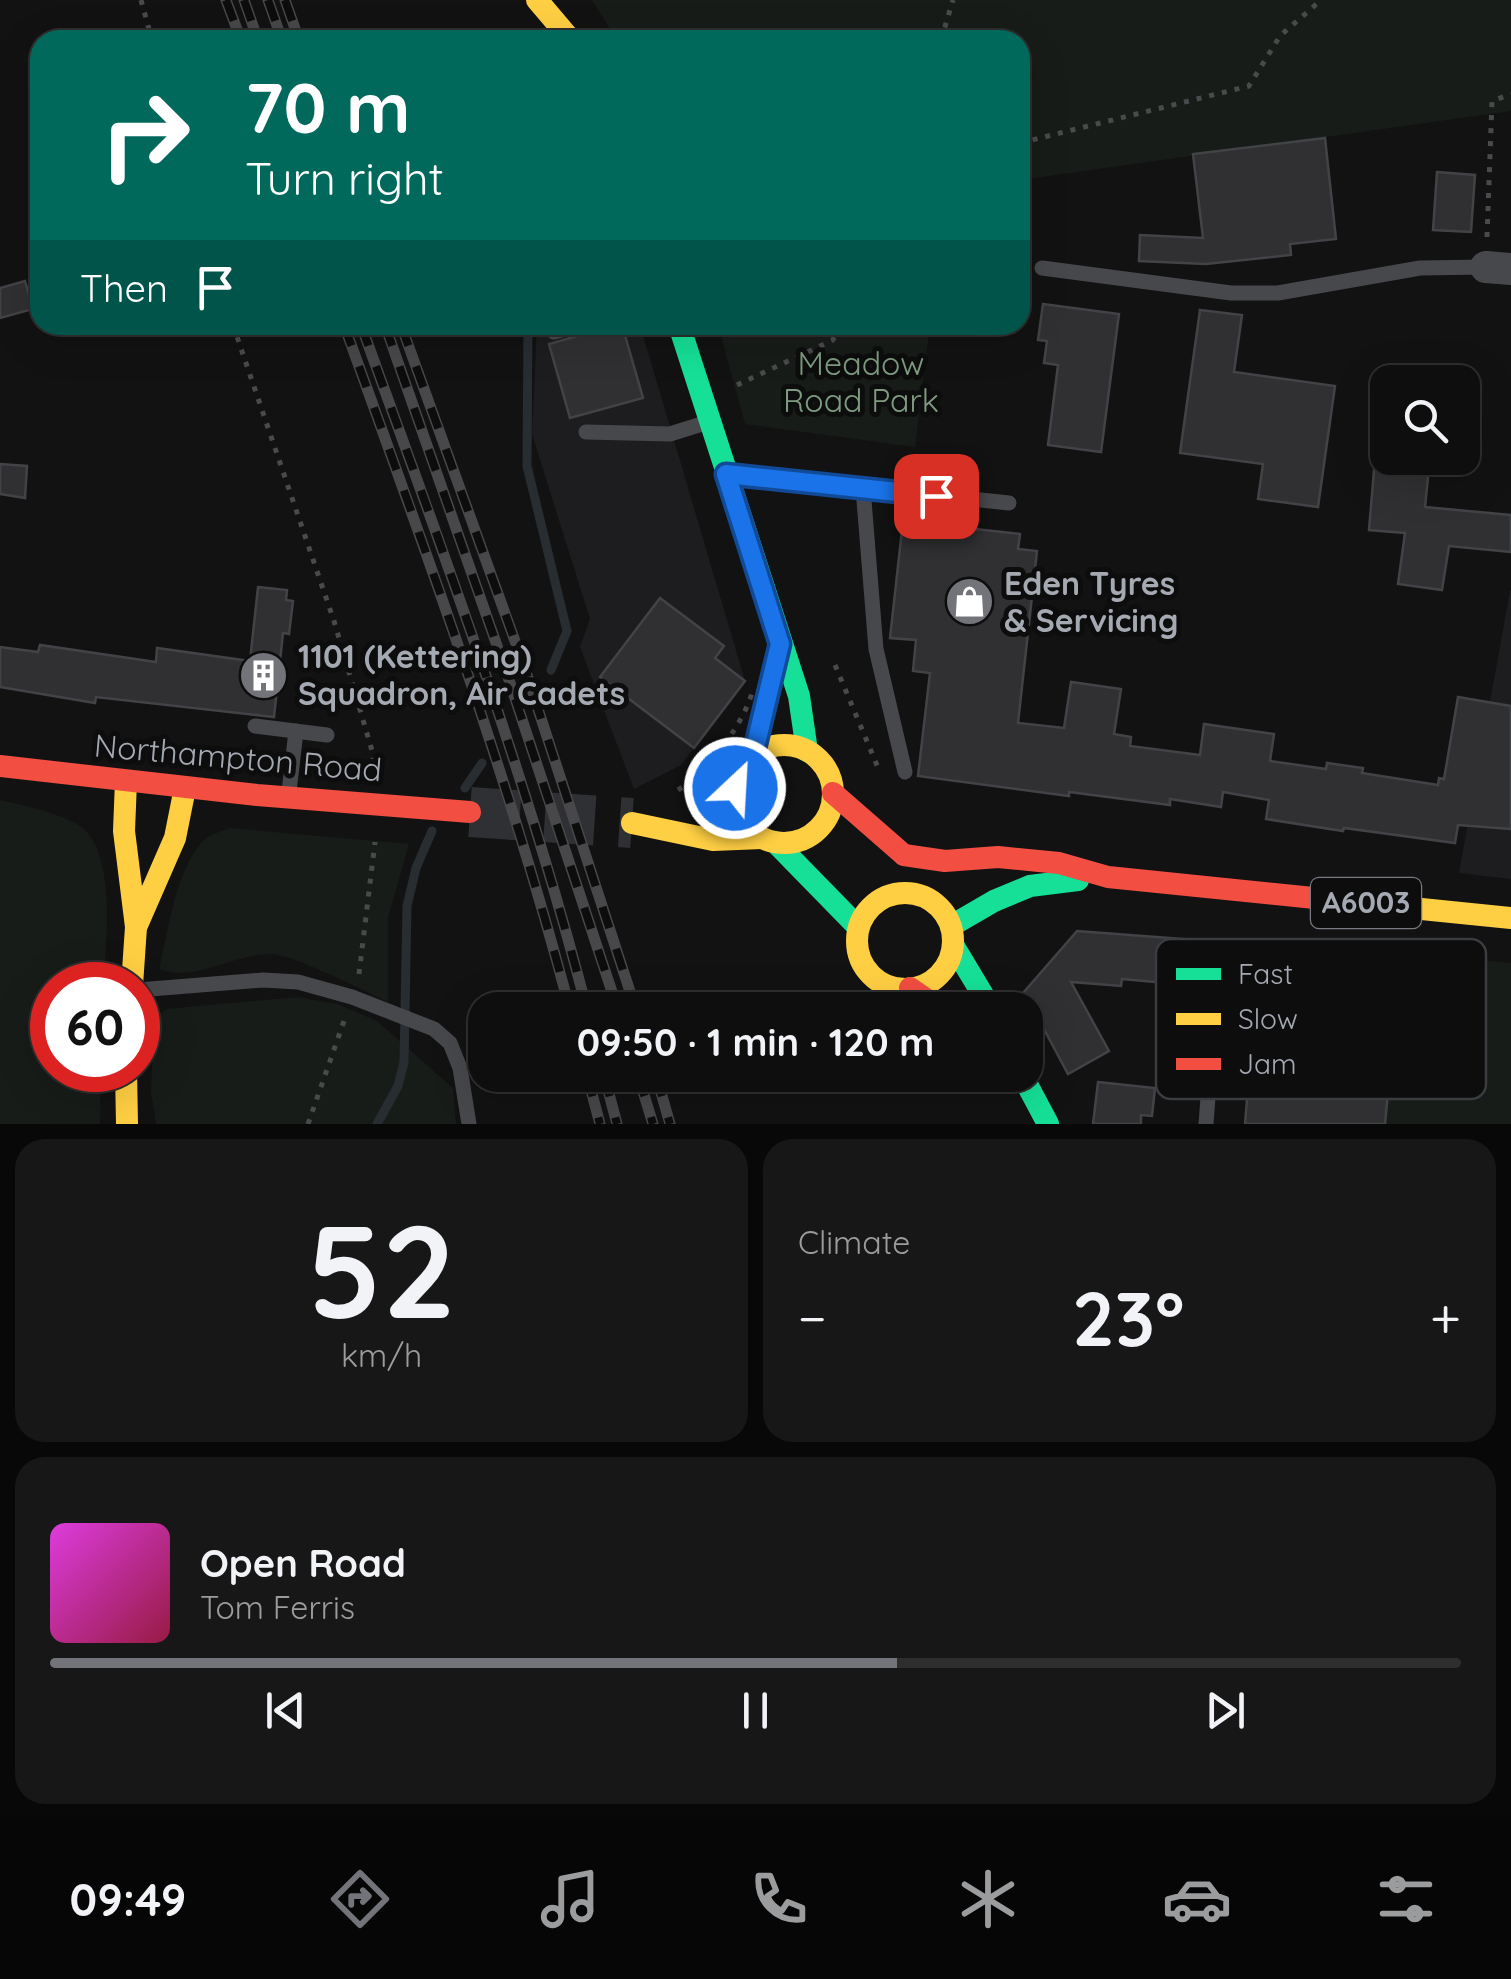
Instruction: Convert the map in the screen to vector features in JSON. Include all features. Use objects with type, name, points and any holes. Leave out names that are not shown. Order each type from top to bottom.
[{"type":"main road","points":[[538,0],[563,30]]},
{"type":"main road","points":[[681,335],[799,696],[807,752]]},
{"type":"main road","points":[[762,689],[780,644]]},
{"type":"main road","points":[[760,729],[738,777],[735,800],[744,823],[768,840],[858,927]]},
{"type":"main road","points":[[677,803],[632,823],[712,840],[792,842],[822,825],[833,793],[826,769],[807,752],[779,746],[748,761],[721,797],[712,802]]},
{"type":"main road","name":"Northampton Road","points":[[0,766],[185,788],[470,812]]},
{"type":"main road","points":[[126,781],[124,831],[136,927],[135,962]]},
{"type":"main road","points":[[136,927],[175,838],[185,788]]},
{"type":"main road","points":[[833,793],[904,855],[914,894]]},
{"type":"main road","name":"A6003","points":[[904,855],[945,862],[998,857],[1058,863],[1108,877],[1511,918]]},
{"type":"main road","points":[[914,894],[945,862]]},
{"type":"main road","name":"A6003","points":[[910,988],[939,975],[949,961],[952,935],[994,901],[1030,886],[1108,877]]},
{"type":"main road","points":[[916,992],[891,987],[874,978],[862,964],[856,946],[858,927],[866,912],[894,894],[914,894],[932,900],[943,912],[982,992]]},
{"type":"main road","points":[[126,1092],[127,1124]]},
{"type":"main road","points":[[1031,1092],[1048,1124]]},
{"type":"lane","points":[[1042,268],[1231,294],[1278,293],[1420,268],[1498,268]]},
{"type":"lane","points":[[586,432],[670,434],[706,411]]},
{"type":"lane","points":[[726,474],[1009,503]]},
{"type":"lane","points":[[863,488],[876,649],[905,772]]},
{"type":"lane","points":[[255,726],[327,735]]},
{"type":"lane","points":[[288,797],[296,732]]},
{"type":"lane","points":[[160,986],[262,980],[298,982],[434,1029],[450,1043],[460,1068],[469,1124]]},
{"type":"lane","points":[[1206,1124],[1208,1099]]},
{"type":"path","points":[[141,0],[149,30]]},
{"type":"path","points":[[945,30],[953,0]]},
{"type":"path","points":[[1030,140],[1248,86],[1280,36],[1321,0]]},
{"type":"path","points":[[1498,268],[1492,101],[1511,94]]},
{"type":"path","points":[[236,335],[334,621],[373,754],[373,768]]},
{"type":"path","points":[[706,411],[832,340],[834,335]]},
{"type":"path","points":[[828,648],[880,774]]},
{"type":"path","points":[[677,803],[762,689]]},
{"type":"shaded area","points":[[537,335],[643,335],[745,681],[681,765],[634,789],[580,647],[590,619],[532,434]]},
{"type":"shaded area","points":[[1511,591],[1511,879],[1459,873]]},
{"type":"green space","points":[[592,0],[1511,0],[1511,111],[1030,179],[1030,30],[611,30]]},
{"type":"green space","name":"Meadow Road Park","points":[[721,335],[929,335],[915,447],[745,424]]},
{"type":"green space","points":[[0,800],[48,812],[75,823],[89,835],[104,873],[107,921],[105,962],[30,962],[30,1092],[101,1092],[100,1124],[0,1124]]},
{"type":"green space","points":[[230,828],[409,844],[388,918],[388,1002],[312,967],[272,954],[201,970],[160,969],[174,902],[186,869],[193,854],[212,835]]},
{"type":"green space","points":[[1486,961],[1511,963],[1511,1124],[1295,1124],[1297,1099],[1486,1099]]},
{"type":"green space","points":[[298,997],[337,1004],[377,1021],[453,1088],[456,1124],[156,1124],[151,1092],[160,1092],[160,1016],[166,1009]]},
{"type":"building","points":[[1325,138],[1336,239],[1290,244],[1291,255],[1206,264],[1139,261],[1140,235],[1203,238],[1193,154]]},
{"type":"building","points":[[1437,172],[1475,175],[1471,232],[1433,230]]},
{"type":"building","points":[[25,281],[30,310],[0,318],[0,288]]},
{"type":"building","points":[[1043,304],[1119,314],[1101,452],[1048,445],[1058,365],[1044,363],[1047,341],[1038,340]]},
{"type":"building","points":[[1200,310],[1242,315],[1234,372],[1335,386],[1318,507],[1258,499],[1263,464],[1180,453]]},
{"type":"building","points":[[580,335],[625,335],[643,398],[570,418],[549,344]]},
{"type":"building","points":[[0,464],[27,466],[25,498],[0,494]]},
{"type":"building","points":[[1374,475],[1428,475],[1425,507],[1511,515],[1511,552],[1449,546],[1442,590],[1398,584],[1405,533],[1369,530]]},
{"type":"building","points":[[903,521],[1020,534],[1018,549],[1037,551],[1018,723],[1064,728],[1071,682],[1121,689],[1114,734],[1131,737],[1130,746],[1200,755],[1204,724],[1274,734],[1270,761],[1326,769],[1327,763],[1363,768],[1362,773],[1438,785],[1439,778],[1444,779],[1458,697],[1511,706],[1511,829],[1458,825],[1455,843],[1266,819],[1269,800],[1223,792],[1221,807],[1170,799],[1170,805],[918,776],[930,673],[913,671],[916,640],[890,638]]},
{"type":"building","points":[[258,587],[287,590],[286,600],[293,601],[289,634],[283,633],[274,717],[96,697],[95,703],[0,687],[0,647],[38,652],[40,645],[156,662],[157,648],[250,661]]},
{"type":"building","points":[[660,598],[724,646],[715,658],[745,681],[694,748],[600,677]]},
{"type":"building","points":[[1077,931],[1182,939],[1156,939],[1156,982],[1122,979],[1121,986],[1071,982],[1109,1051],[1068,1074],[1043,1027],[1043,992],[1024,992]]},
{"type":"building","points":[[1098,1082],[1155,1088],[1152,1116],[1141,1115],[1141,1124],[1093,1124]]},
{"type":"building","points":[[1247,1099],[1387,1099],[1385,1124],[1245,1124]]},
{"type":"waterway","points":[[528,335],[527,466],[567,631],[551,670]]},
{"type":"waterway","points":[[465,788],[482,763]]},
{"type":"waterway","points":[[377,1124],[398,1086],[404,1062],[407,906],[416,868],[432,831]]},
{"type":"tunnel","points":[[470,812],[632,823]]},
{"type":"railway","points":[[226,0],[237,30]]},
{"type":"railway","points":[[244,0],[254,30]]},
{"type":"railway","points":[[268,0],[278,30]]},
{"type":"railway","points":[[285,0],[296,30]]},
{"type":"railway","points":[[348,335],[493,751],[565,992]]},
{"type":"railway","points":[[365,335],[511,750],[582,992]]},
{"type":"railway","points":[[388,335],[612,992]]},
{"type":"railway","points":[[405,335],[524,666],[630,992]]},
{"type":"railway","points":[[592,1092],[600,1124]]},
{"type":"railway","points":[[609,1092],[617,1124]]},
{"type":"railway","points":[[643,1092],[653,1124]]},
{"type":"railway","points":[[661,1092],[670,1124]]},
{"type":"traffic: fast","points":[[682,335],[799,696],[807,751]]},
{"type":"traffic: fast","points":[[775,842],[858,927]]},
{"type":"traffic: fast","points":[[951,926],[1030,886],[1078,880]]},
{"type":"traffic: fast","points":[[953,945],[981,992]]},
{"type":"traffic: fast","points":[[1031,1092],[1048,1124]]},
{"type":"traffic: slow","points":[[537,0],[562,30]]},
{"type":"traffic: slow","points":[[784,745],[803,749],[818,760],[829,775],[833,794],[829,813],[818,828],[803,839],[784,843],[765,839],[750,828],[739,813],[735,794],[739,775],[750,760],[765,749],[784,745]]},
{"type":"traffic: slow","points":[[126,781],[124,831],[136,927],[134,962]]},
{"type":"traffic: slow","points":[[137,925],[175,838],[185,788]]},
{"type":"traffic: slow","points":[[632,823],[713,840],[762,838]]},
{"type":"traffic: slow","points":[[905,893],[923,897],[939,907],[949,923],[953,941],[949,959],[939,975],[923,985],[905,989],[887,985],[871,975],[861,959],[857,941],[861,923],[871,907],[887,897],[905,893]]},
{"type":"traffic: slow","points":[[1382,905],[1511,918]]},
{"type":"traffic: slow","points":[[126,1092],[127,1124]]},
{"type":"traffic: jam","points":[[0,766],[257,795],[470,812]]},
{"type":"traffic: jam","points":[[833,793],[904,855]]},
{"type":"traffic: jam","points":[[904,855],[945,861],[998,857],[1059,863],[1108,877],[1382,905]]},
{"type":"traffic: jam","points":[[910,988],[916,992]]},
{"type":"place","name":"Eden Tyres & Servicing","points":[[969,602]]},
{"type":"place","name":"1101 (Kettering) Squadron, Air Cadets","points":[[263,675]]},
{"type":"route","points":[[735,788],[753,756],[780,644],[726,474],[936,496]]}]
